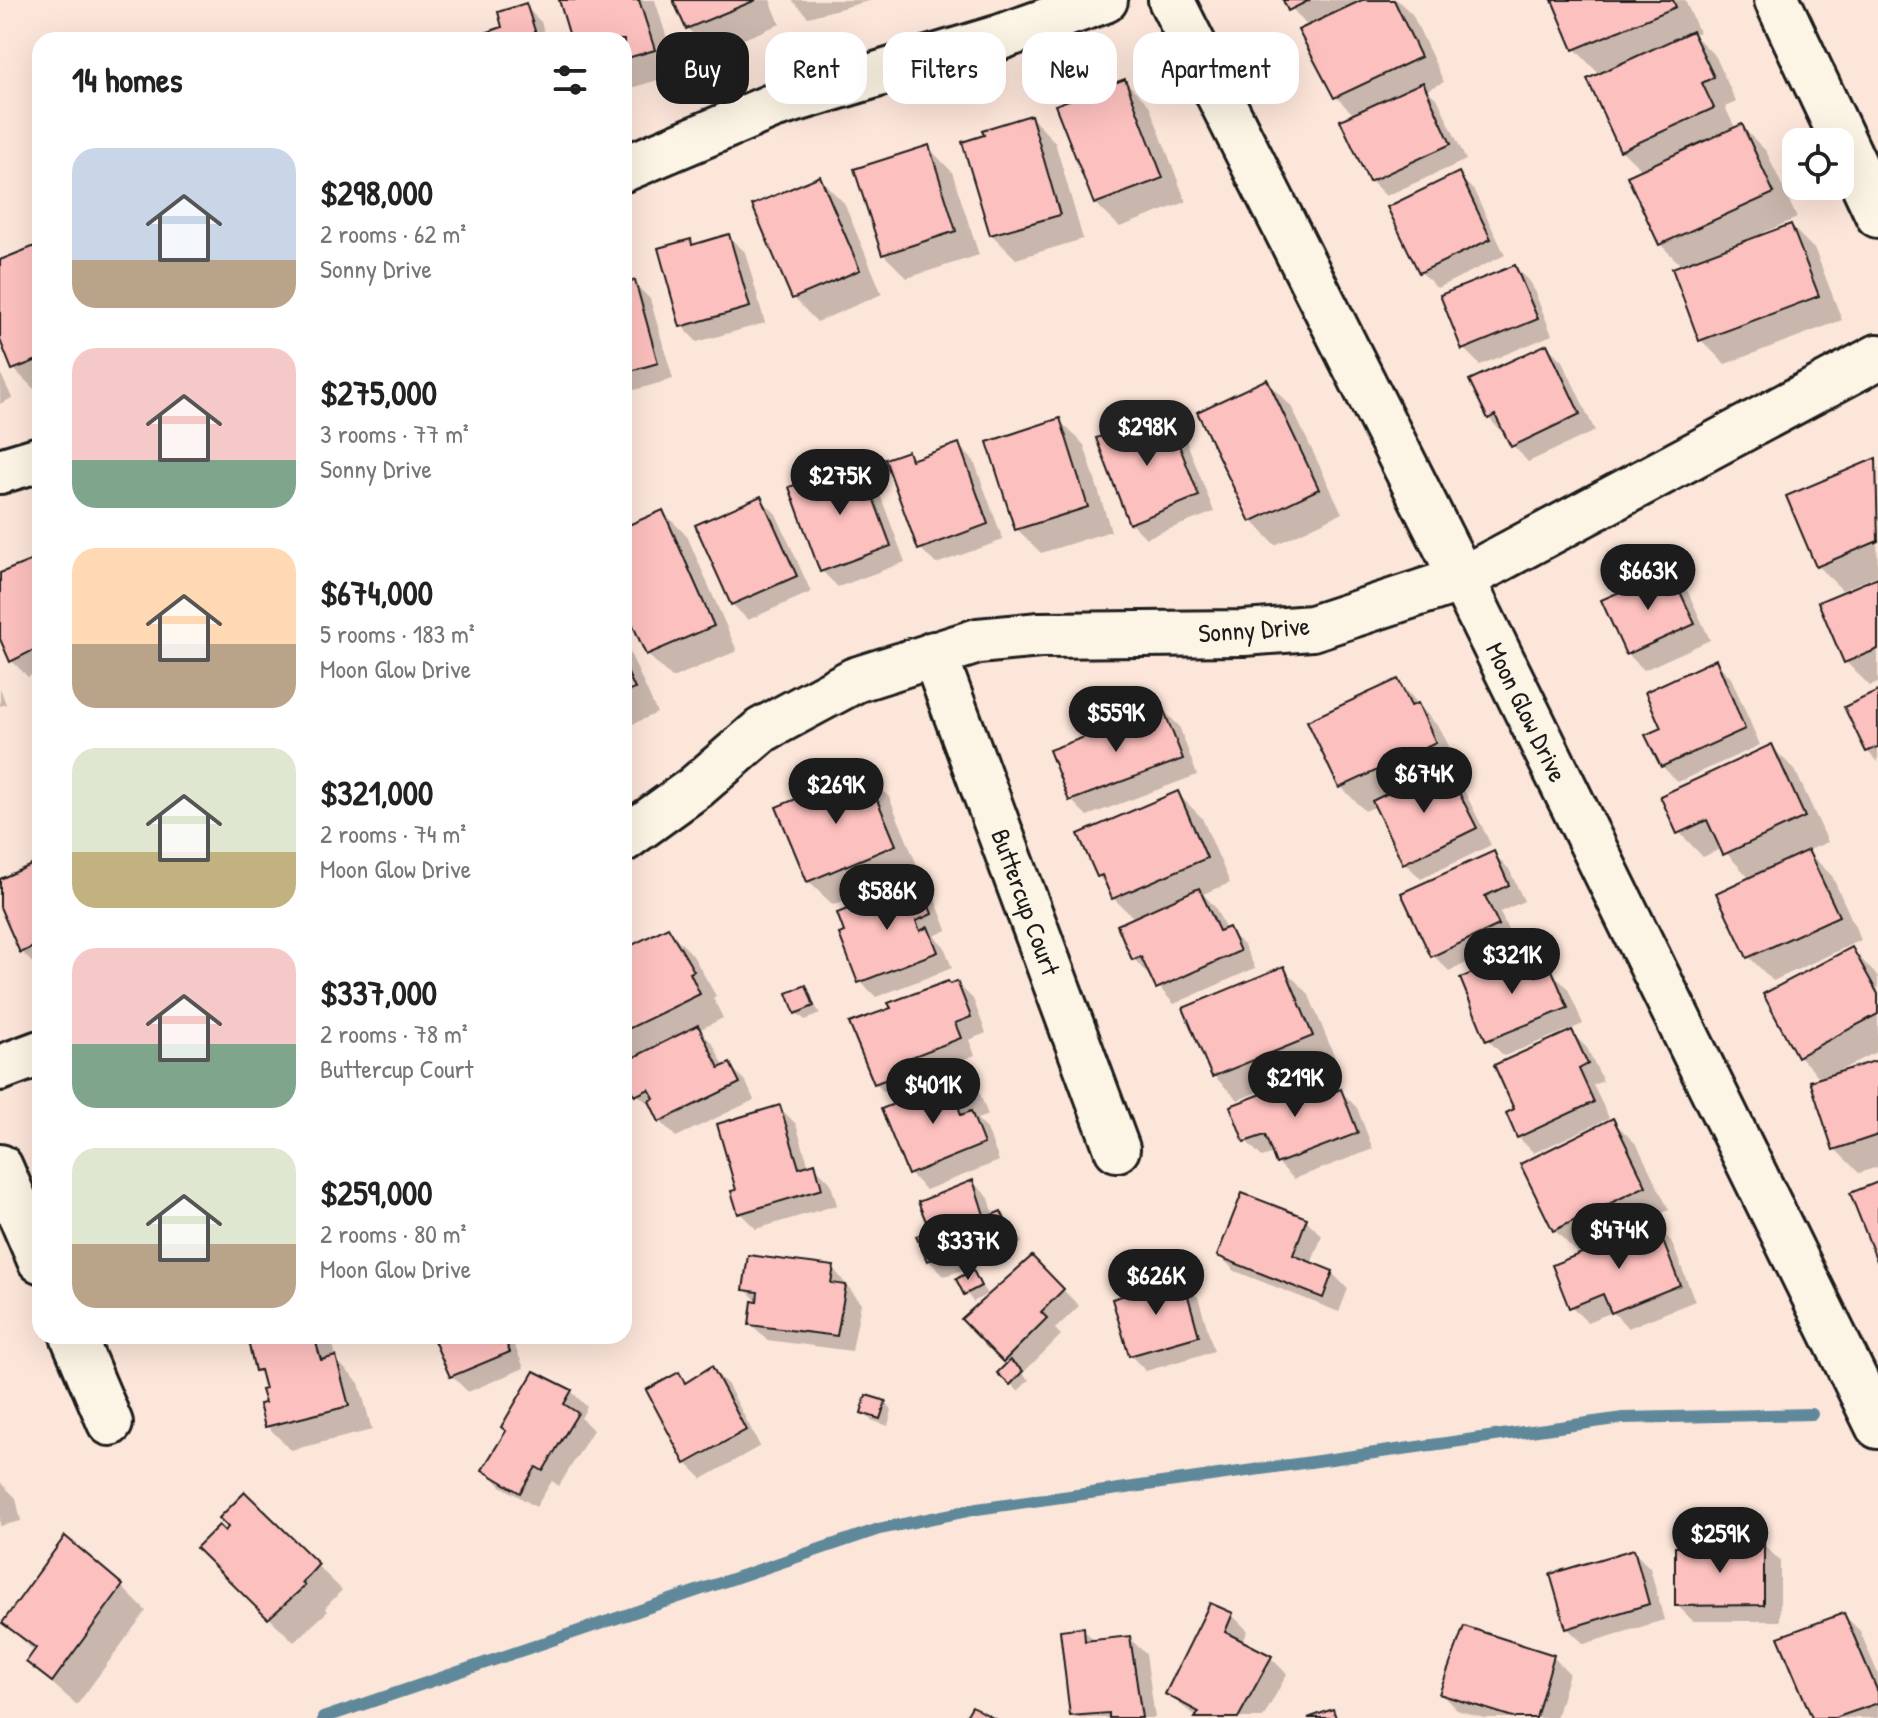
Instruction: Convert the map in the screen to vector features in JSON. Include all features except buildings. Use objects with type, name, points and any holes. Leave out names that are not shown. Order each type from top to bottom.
[{"type":"street","points":[[632,166],[773,106],[998,38],[1105,0]]},
{"type":"street","name":"Moon Glow Drive","points":[[1171,0],[1462,579],[1878,1426]]},
{"type":"street","points":[[1777,0],[1878,215]]},
{"type":"street","name":"Sonny Drive","points":[[632,833],[696,787],[762,730],[855,680],[978,641],[1040,635],[1244,633],[1312,628],[1462,579],[1878,357]]},
{"type":"street","points":[[0,471],[32,461]]},
{"type":"street","name":"Buttercup Court","points":[[934,654],[1117,1149]]},
{"type":"street","points":[[0,1068],[32,1056]]},
{"type":"street","points":[[0,1167],[32,1241]]},
{"type":"street","points":[[76,1344],[110,1423]]},
{"type":"waterway","points":[[323,1718],[879,1529],[977,1509],[1623,1418],[1812,1414]]}]
